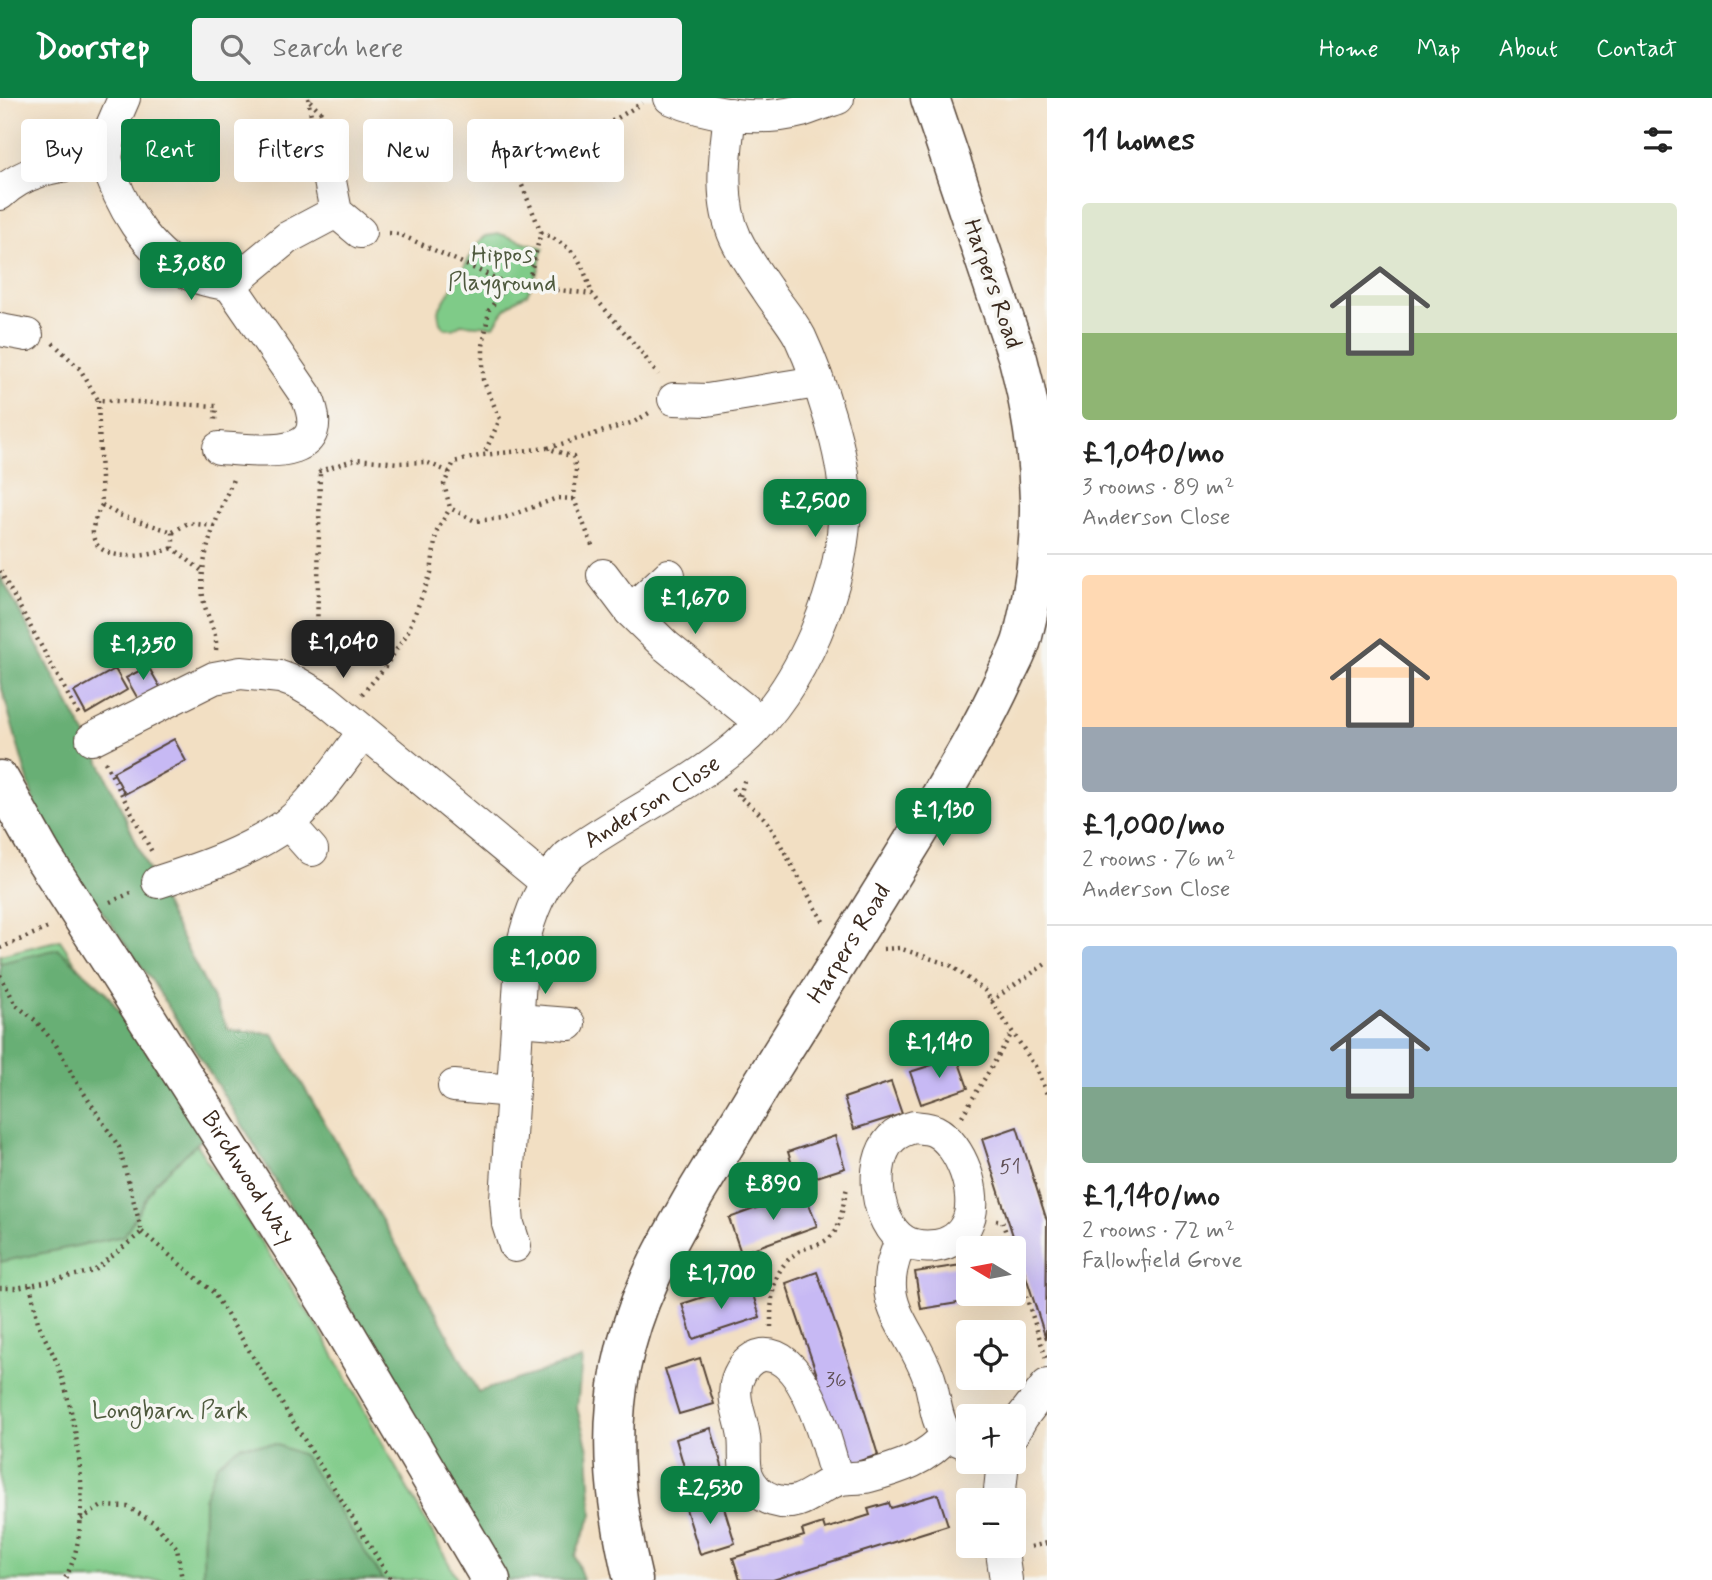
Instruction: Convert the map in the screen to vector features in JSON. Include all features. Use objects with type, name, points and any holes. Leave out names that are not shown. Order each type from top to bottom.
[{"type":"street","points":[[107,153],[111,128],[124,98]]},
{"type":"street","points":[[670,98],[691,107],[730,114],[775,115],[800,111],[838,98]]},
{"type":"street","name":"Harpers Road","points":[[633,1580],[620,1526],[614,1474],[614,1422],[621,1367],[635,1315],[655,1264],[731,1134],[960,764],[997,696],[1022,640],[1043,551],[1040,473],[1029,402],[1018,359],[930,98]]},
{"type":"street","name":"Anderson Close","points":[[515,1246],[508,1224],[506,1199],[522,948],[526,928],[546,881],[584,845],[713,764],[738,745],[760,722],[788,688],[810,647],[827,605],[839,552],[845,499],[837,443],[817,382],[799,336],[735,239],[725,196],[724,159],[730,114]]},
{"type":"street","points":[[107,162],[120,199],[160,254],[189,274],[230,285],[307,397],[313,423],[303,444],[282,451],[232,449]]},
{"type":"street","points":[[0,194],[21,178]]},
{"type":"street","points":[[330,182],[336,212],[360,232]]},
{"type":"street","points":[[230,285],[287,238],[336,212]]},
{"type":"street","points":[[674,399],[707,400],[817,382]]},
{"type":"street","points":[[603,575],[631,611],[666,646],[760,722]]},
{"type":"street","points":[[631,611],[669,575]]},
{"type":"street","points":[[92,739],[214,678],[241,673],[260,674],[297,683],[319,695],[355,723],[546,881]]},
{"type":"street","points":[[158,882],[227,857],[288,823],[307,804],[355,723]]},
{"type":"street","name":"Birchwood Way","points":[[0,780],[42,855],[327,1302],[491,1580]]},
{"type":"street","points":[[288,823],[312,850]]},
{"type":"street","points":[[518,1020],[569,1024]]},
{"type":"street","points":[[454,1086],[513,1091]]},
{"type":"street","points":[[926,1128],[947,1140],[963,1165],[968,1180],[970,1218],[955,1239],[942,1245],[926,1247],[902,1240],[885,1217],[879,1198],[878,1161],[891,1138],[904,1130],[926,1128]]},
{"type":"street","points":[[902,1240],[890,1270],[889,1285],[893,1306],[929,1378],[941,1423],[956,1437]]},
{"type":"street","points":[[837,1480],[802,1382],[790,1365],[769,1355],[754,1357],[741,1370],[735,1389],[744,1433],[747,1475],[753,1486],[772,1500],[797,1501],[837,1480],[868,1476],[924,1457],[956,1440]]},
{"type":"street","points":[[1026,1412],[1047,1385]]},
{"type":"street","points":[[1003,1558],[1006,1580]]},
{"type":"path","points":[[308,98],[312,119]]},
{"type":"path","points":[[527,286],[541,232],[519,178],[651,98]]},
{"type":"path","points":[[360,232],[399,234],[508,284],[592,294]]},
{"type":"path","points":[[355,723],[382,671],[407,634],[431,573],[436,533],[450,508],[444,484],[454,462],[483,455],[547,448],[634,422],[674,399],[642,353],[592,294],[580,260],[572,250],[541,232]]},
{"type":"path","points":[[483,455],[500,419],[483,380],[482,346],[489,310],[508,284]]},
{"type":"path","points":[[13,332],[49,339],[80,369],[98,400],[102,505],[93,525],[97,546],[106,552],[125,557],[173,548]]},
{"type":"path","points":[[98,400],[216,406],[215,422],[232,449],[203,572],[203,599],[217,637],[214,678]]},
{"type":"path","points":[[547,448],[573,457],[576,469],[574,499],[603,575]]},
{"type":"path","points":[[294,449],[320,471]]},
{"type":"path","points":[[320,471],[356,459],[399,463],[426,462],[449,472]]},
{"type":"path","points":[[297,683],[305,642],[317,640],[320,471]]},
{"type":"path","points":[[450,508],[475,521],[504,518],[557,498],[574,499]]},
{"type":"path","points":[[102,505],[119,515],[173,532],[188,523],[214,526]]},
{"type":"path","points":[[173,532],[173,548]]},
{"type":"path","points":[[173,548],[203,572]]},
{"type":"path","points":[[740,797],[759,811],[769,824],[826,926]]},
{"type":"path","points":[[872,950],[899,948],[950,965],[985,991],[1035,1066],[1047,1094]]},
{"type":"path","points":[[991,1001],[1047,963]]},
{"type":"path","points":[[0,975],[16,1005],[35,1020],[56,1045],[119,1147],[142,1232],[213,1292],[391,1580]]},
{"type":"path","points":[[947,1140],[1012,1032]]},
{"type":"path","points":[[769,1355],[773,1284],[782,1265],[800,1252],[823,1243],[835,1232],[851,1179]]},
{"type":"path","points":[[0,1289],[94,1271],[142,1232]]},
{"type":"path","points":[[30,1285],[39,1324],[58,1366],[80,1458],[80,1519],[71,1569],[64,1580]]},
{"type":"path","points":[[1026,1297],[1047,1362]]},
{"type":"path","points":[[80,1519],[102,1506],[128,1507],[153,1522],[177,1548],[181,1580]]},
{"type":"green space","name":"Hippos Playground","points":[[500,234],[544,248],[539,269],[527,294],[508,307],[494,326],[461,324],[453,329],[445,329],[440,323],[438,311],[479,242],[486,236]]},
{"type":"green space","points":[[0,575],[103,768],[162,900],[229,1030],[273,1034],[439,1318],[478,1392],[582,1359],[577,1408],[588,1449],[592,1515],[575,1556],[583,1580],[500,1580],[358,1322],[245,1129],[152,981],[41,827],[0,682]]},
{"type":"green space","name":"Longbarn Park","points":[[60,940],[321,1332],[458,1580],[0,1580],[0,955]]},
{"type":"green space","points":[[58,949],[105,991],[205,1136],[155,1183],[124,1236],[0,1262],[0,963]]},
{"type":"green space","points":[[275,1444],[303,1455],[383,1580],[203,1580],[204,1499],[217,1464],[241,1445]]},
{"type":"building","points":[[148,666],[160,687],[138,699],[126,678]]},
{"type":"building","points":[[115,669],[127,690],[86,714],[74,692]]},
{"type":"building","points":[[174,739],[186,761],[125,794],[113,772]]},
{"type":"building","points":[[957,1057],[968,1088],[921,1104],[910,1072]]},
{"type":"building","points":[[891,1082],[902,1114],[854,1129],[844,1098]]},
{"type":"building","points":[[1017,1127],[1047,1221],[1046,1339],[1026,1276],[1026,1236],[1013,1236],[982,1139]]},
{"type":"building","points":[[835,1136],[845,1168],[798,1183],[788,1152]]},
{"type":"building","points":[[804,1191],[817,1226],[741,1253],[729,1218]]},
{"type":"building","points":[[956,1266],[956,1303],[921,1309],[915,1272]]},
{"type":"building","points":[[817,1272],[878,1455],[847,1465],[786,1283]]},
{"type":"building","points":[[749,1282],[760,1317],[693,1339],[682,1304]]},
{"type":"building","points":[[700,1358],[714,1404],[679,1414],[665,1369]]},
{"type":"building","points":[[711,1428],[724,1473],[689,1484],[676,1439]]},
{"type":"building","points":[[938,1494],[948,1525],[773,1580],[740,1580],[733,1558],[804,1536],[802,1530],[823,1523],[825,1529],[870,1515],[868,1509],[889,1503],[891,1508]]},
{"type":"building","points":[[721,1498],[735,1543],[700,1554],[686,1509]]}]
